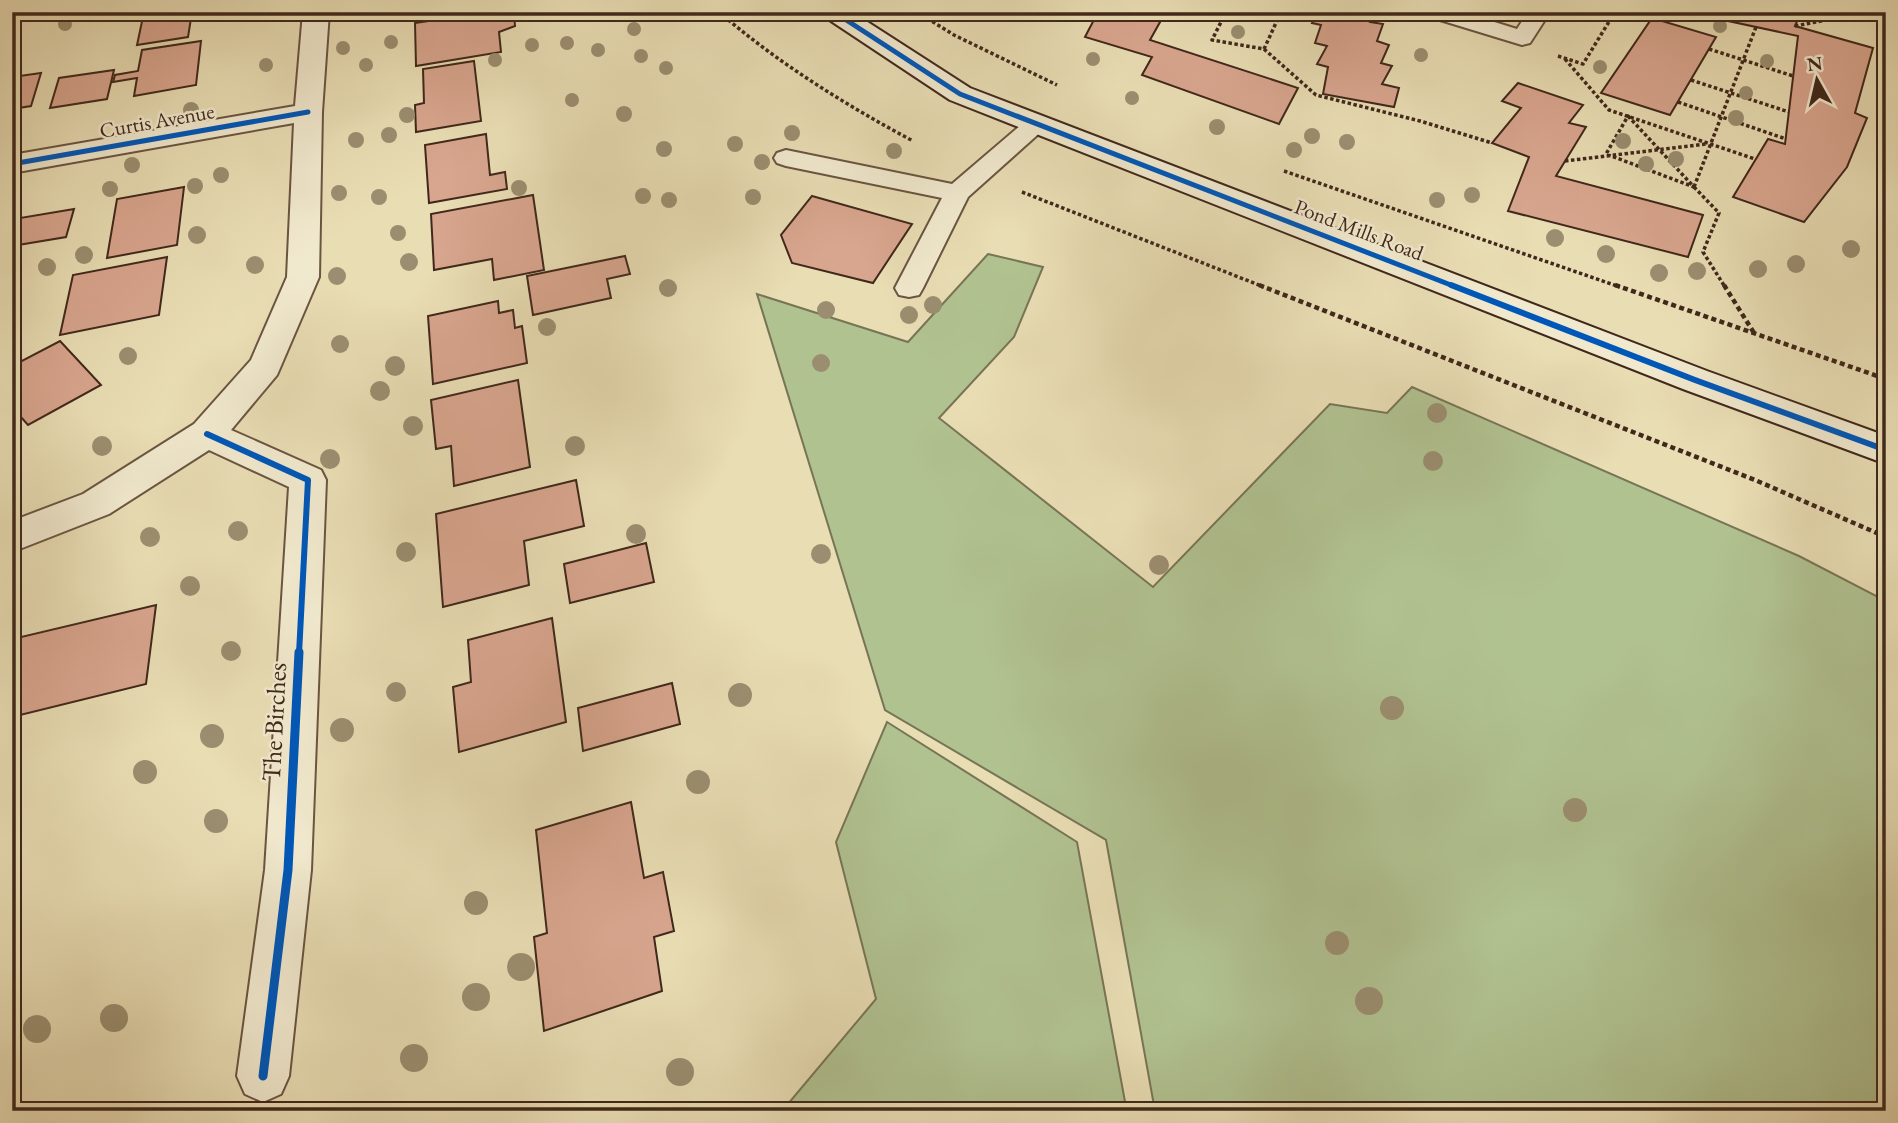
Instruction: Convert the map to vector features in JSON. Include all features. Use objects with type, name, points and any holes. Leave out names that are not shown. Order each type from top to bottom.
[{"type":"street","points":[[12,537],[96,504],[207,434],[265,366],[303,278],[308,112],[316,12]]},
{"type":"street","name":"Pond Mills Road","points":[[834,12],[960,94],[1695,380],[1886,450]]},
{"type":"street","name":"Curtis Avenue","points":[[12,164],[308,112]]},
{"type":"street","name":"The Birches","points":[[207,434],[308,480],[288,870],[263,1076]]},
{"type":"lane","points":[[1446,12],[1447,15],[1522,38],[1539,12]]},
{"type":"lane","points":[[909,288],[957,192],[1036,124]]},
{"type":"lane","points":[[786,158],[957,192]]},
{"type":"path","points":[[719,12],[739,30],[809,79],[909,139],[979,175],[1755,480],[1886,537]]},
{"type":"path","points":[[917,12],[954,35],[1067,89]]},
{"type":"path","points":[[1226,12],[1212,40],[1264,48],[1315,96],[1420,121],[1492,143]]},
{"type":"path","points":[[1264,48],[1281,12]]},
{"type":"path","points":[[1309,12],[1317,14]]},
{"type":"path","points":[[1795,26],[1868,12]]},
{"type":"path","points":[[1694,187],[1756,27]]},
{"type":"path","points":[[1709,49],[1793,76]]},
{"type":"path","points":[[1564,58],[1609,110],[1755,159]]},
{"type":"path","points":[[1691,80],[1789,111]]},
{"type":"path","points":[[1678,102],[1786,139]]},
{"type":"path","points":[[1628,117],[1719,213],[1703,252],[1755,334]]},
{"type":"path","points":[[1606,154],[1628,117]]},
{"type":"path","points":[[1565,162],[1606,154],[1711,144]]},
{"type":"path","points":[[1606,154],[1694,187]]},
{"type":"path","points":[[1276,168],[1886,379]]},
{"type":"green space","points":[[988,254],[1043,267],[1014,337],[939,418],[1153,587],[1330,404],[1387,413],[1412,387],[1799,556],[1886,601],[1886,1111],[1155,1111],[1106,840],[885,710],[757,294],[908,342]]},
{"type":"green space","points":[[887,722],[1077,842],[1126,1107],[1123,1111],[782,1111],[876,999],[836,842]]},
{"type":"building","points":[[144,12],[192,12],[188,37],[137,45]]},
{"type":"building","points":[[469,12],[514,12],[515,26],[499,32],[501,52],[416,66],[415,23],[470,15]]},
{"type":"building","points":[[1098,12],[1181,12],[1177,18],[1164,15],[1150,40],[1298,88],[1279,124],[1142,75],[1152,57],[1085,37]]},
{"type":"building","points":[[1318,12],[1374,12],[1370,22],[1383,24],[1377,41],[1389,45],[1381,63],[1392,66],[1382,84],[1399,88],[1394,107],[1323,94],[1328,67],[1317,64],[1327,46],[1315,43],[1321,25],[1312,23]]},
{"type":"building","points":[[1686,12],[1801,12],[1795,26],[1873,48],[1855,113],[1867,118],[1847,167],[1804,222],[1733,197],[1768,139],[1785,144],[1798,36]]},
{"type":"building","points":[[1652,18],[1716,37],[1670,115],[1601,93]]},
{"type":"building","points":[[201,41],[196,85],[134,96],[137,78],[113,82],[115,75],[138,71],[142,50]]},
{"type":"building","points":[[474,61],[481,121],[416,132],[415,105],[424,103],[423,69]]},
{"type":"building","points":[[114,70],[107,99],[50,108],[59,78]]},
{"type":"building","points":[[41,73],[31,106],[12,109],[12,77]]},
{"type":"building","points":[[1518,83],[1583,105],[1569,123],[1586,127],[1556,176],[1703,215],[1688,257],[1508,211],[1529,157],[1492,143],[1521,108],[1502,101]]},
{"type":"building","points":[[486,134],[490,175],[505,172],[507,189],[429,203],[425,145]]},
{"type":"building","points":[[184,187],[177,245],[107,258],[117,199]]},
{"type":"building","points":[[533,195],[544,270],[494,280],[492,259],[434,270],[431,214]]},
{"type":"building","points":[[812,196],[912,224],[873,283],[792,263],[781,235]]},
{"type":"building","points":[[74,209],[66,237],[12,246],[14,219]]},
{"type":"building","points":[[625,256],[630,274],[607,279],[611,298],[533,315],[527,276]]},
{"type":"building","points":[[167,257],[159,315],[60,335],[73,275]]},
{"type":"building","points":[[498,301],[499,313],[513,310],[515,328],[522,326],[527,363],[433,384],[428,316]]},
{"type":"building","points":[[60,341],[101,385],[28,425],[12,407],[12,366]]},
{"type":"building","points":[[518,380],[530,467],[454,486],[451,446],[436,449],[431,400]]},
{"type":"building","points":[[576,480],[584,526],[524,541],[529,585],[443,607],[436,514]]},
{"type":"building","points":[[646,543],[654,582],[570,603],[564,564]]},
{"type":"building","points":[[156,605],[146,684],[12,717],[12,683],[21,637]]},
{"type":"building","points":[[552,618],[566,722],[459,752],[453,687],[471,682],[468,640]]},
{"type":"building","points":[[672,683],[680,724],[583,751],[578,708]]},
{"type":"building","points":[[631,802],[644,878],[663,872],[674,931],[654,937],[662,991],[544,1031],[534,937],[547,933],[536,830]]},
{"type":"cycle path","points":[[834,12],[960,94],[1695,380],[1886,450]]},
{"type":"cycle path","points":[[12,164],[308,112]]},
{"type":"cycle path","points":[[207,434],[308,480],[288,870],[263,1076]]}]
